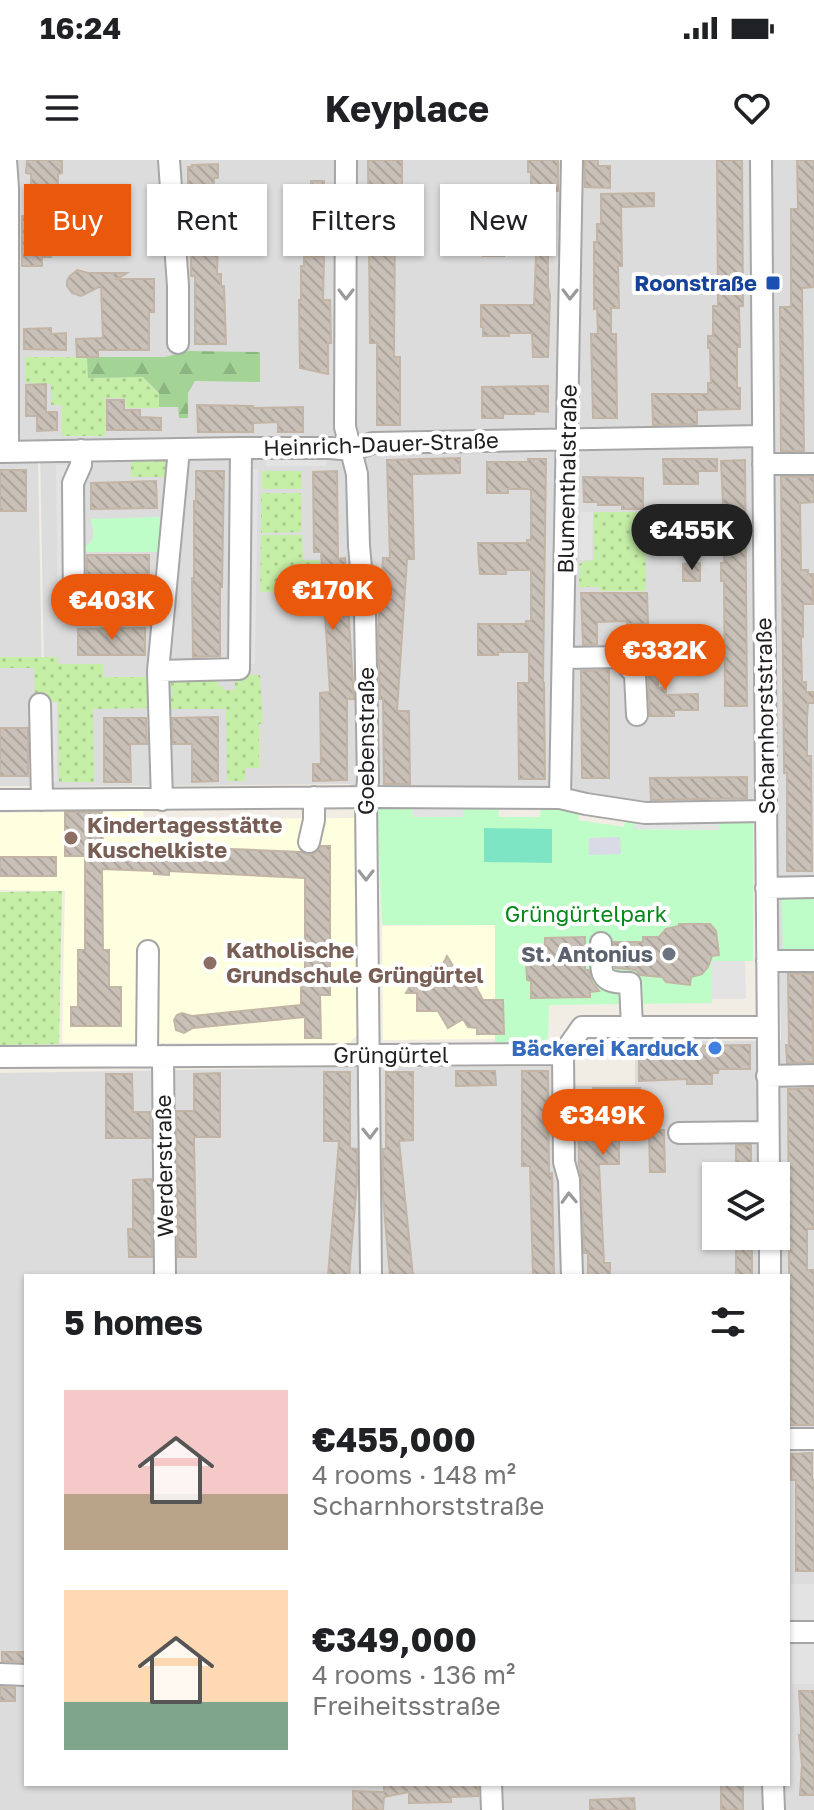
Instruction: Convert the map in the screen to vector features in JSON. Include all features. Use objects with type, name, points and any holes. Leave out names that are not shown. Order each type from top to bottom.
[{"type":"street","points":[[4,452],[6,160]]},
{"type":"street","points":[[169,160],[178,286],[178,343]]},
{"type":"street","name":"Goebenstraße","points":[[346,160],[345,427],[357,474],[365,612],[371,1274]]},
{"type":"street","name":"Blumenthalstraße","points":[[560,798],[572,160]]},
{"type":"street","name":"Scharnhorststraße","points":[[761,160],[769,1162]]},
{"type":"street","name":"Heinrich-Dauer-Straße","points":[[4,452],[241,448],[352,450],[373,443],[763,436]]},
{"type":"street","points":[[158,671],[239,669],[241,448]]},
{"type":"street","points":[[162,800],[158,671],[179,449]]},
{"type":"street","points":[[74,611],[73,483],[81,465],[81,450]]},
{"type":"street","points":[[763,464],[814,464]]},
{"type":"street","points":[[563,658],[620,657],[635,674],[637,715]]},
{"type":"street","points":[[40,704],[42,800]]},
{"type":"street","points":[[309,842],[314,820],[314,797]]},
{"type":"street","points":[[0,800],[560,798],[645,813],[766,811]]},
{"type":"street","points":[[766,888],[814,887]]},
{"type":"street","points":[[601,943],[602,971],[606,980],[630,983],[632,1027]]},
{"type":"street","name":"Werderstraße","points":[[148,951],[165,1274]]},
{"type":"street","points":[[767,961],[814,961]]},
{"type":"street","points":[[572,1274],[569,1180],[564,1162],[563,1054],[582,1027],[767,1027]]},
{"type":"street","name":"Grüngürtel","points":[[0,1057],[563,1054]]},
{"type":"street","points":[[767,1076],[814,1075]]},
{"type":"street","points":[[679,1133],[768,1132]]},
{"type":"street","points":[[770,1250],[770,1274]]},
{"type":"street","points":[[790,1439],[814,1439]]},
{"type":"street","points":[[790,1632],[814,1632]]},
{"type":"street","points":[[0,1674],[24,1675]]},
{"type":"street","points":[[491,1786],[492,1810]]},
{"type":"street","points":[[773,1786],[774,1810]]},
{"type":"shaded area","points":[[0,160],[814,160],[814,1584],[791,1584],[793,1684],[814,1684],[814,1810],[0,1810],[0,1073],[554,1067],[554,1086],[635,1085],[635,1042],[781,1040],[776,805],[646,805],[555,787],[381,791],[348,784],[46,787],[40,444],[0,444]]},
{"type":"shaded area","points":[[265,454],[326,454],[326,466],[265,466]]},
{"type":"shaded area","points":[[38,459],[44,786],[0,786],[0,460]]},
{"type":"shaded area","points":[[56,465],[67,465],[69,625],[58,625]]},
{"type":"shaded area","points":[[247,469],[258,469],[255,664],[244,664]]},
{"type":"shaded area","points":[[580,512],[593,512],[592,560],[579,560]]},
{"type":"shaded area","points":[[45,703],[57,703],[57,782],[46,782]]},
{"type":"shaded area","points":[[412,803],[463,803],[463,817],[413,817]]},
{"type":"shaded area","name":"Katholische Grundschule Grüngürtel","points":[[143,811],[144,819],[354,818],[357,1035],[349,1043],[62,1043],[65,891],[0,890],[0,813]]},
{"type":"shaded area","points":[[634,817],[718,819],[719,830],[634,829]]},
{"type":"shaded area","points":[[620,837],[621,854],[589,855],[589,838]]},
{"type":"shaded area","points":[[495,925],[495,1039],[383,1040],[382,926]]},
{"type":"shaded area","points":[[712,961],[745,961],[746,999],[712,999]]},
{"type":"shaded area","points":[[791,1584],[814,1584],[814,1684],[792,1684]]},
{"type":"green space","points":[[189,351],[260,352],[260,382],[195,381],[188,393],[188,418],[179,418],[178,407],[159,407],[159,393],[143,377],[88,378],[87,357],[165,357]]},
{"type":"green space","points":[[25,357],[87,357],[88,378],[143,377],[159,394],[159,408],[126,408],[125,398],[105,398],[105,436],[62,436],[62,405],[51,405],[51,384],[25,383]]},
{"type":"green space","points":[[131,460],[166,460],[165,477],[131,477]]},
{"type":"green space","points":[[262,471],[301,471],[301,489],[262,489]]},
{"type":"green space","points":[[261,493],[301,493],[301,532],[261,533]]},
{"type":"green space","points":[[593,512],[644,512],[646,591],[601,591],[600,587],[579,587],[579,564],[594,560]]},
{"type":"green space","points":[[161,517],[159,552],[80,552],[93,537],[90,519]]},
{"type":"green space","points":[[261,535],[302,535],[303,560],[319,560],[321,593],[298,593],[297,577],[288,578],[287,585],[280,585],[280,592],[260,592]]},
{"type":"green space","points":[[146,587],[156,587],[153,625],[80,625],[81,619],[94,608],[89,591],[144,591]]},
{"type":"green space","points":[[0,657],[57,657],[58,664],[103,664],[103,677],[148,677],[148,708],[93,709],[94,782],[59,782],[58,702],[35,702],[34,668],[0,668]]},
{"type":"green space","points":[[235,675],[260,675],[263,723],[259,724],[259,768],[245,768],[245,781],[227,781],[226,709],[171,709],[171,676],[217,676],[218,686],[222,686],[223,690],[235,690]]},
{"type":"green space","name":"Grüngürtelpark","points":[[377,803],[412,803],[413,817],[463,817],[463,803],[498,803],[499,817],[540,817],[541,804],[580,809],[578,820],[624,827],[626,816],[634,817],[634,829],[718,830],[718,819],[753,818],[753,961],[712,962],[712,1003],[549,1005],[548,1038],[543,1043],[495,1043],[495,925],[382,925]]},
{"type":"green space","points":[[484,828],[552,829],[552,863],[484,862]]},
{"type":"green space","points":[[62,891],[59,1044],[0,1045],[0,892]]},
{"type":"green space","points":[[781,893],[814,893],[814,953],[783,953]]},
{"type":"building","points":[[27,160],[62,160],[58,184],[31,184],[31,174],[26,173]]},
{"type":"building","points":[[368,160],[402,160],[402,184],[368,184]]},
{"type":"building","points":[[528,160],[558,160],[558,191],[556,184],[531,184],[531,172],[528,172]]},
{"type":"building","points":[[585,160],[598,160],[598,166],[610,166],[610,188],[585,187]]},
{"type":"building","points":[[717,160],[742,160],[743,306],[739,306],[740,347],[737,347],[740,409],[697,410],[697,424],[653,425],[652,394],[708,394],[708,383],[711,383],[708,336],[713,336],[713,306],[718,306]]},
{"type":"building","points":[[797,160],[814,160],[814,287],[802,288],[804,451],[781,451],[780,307],[791,307],[791,209],[798,209]]},
{"type":"building","points":[[218,164],[218,178],[214,178],[214,184],[188,184],[188,167]]},
{"type":"building","points":[[654,193],[654,206],[621,207],[619,308],[611,308],[611,334],[616,334],[617,418],[593,418],[591,334],[598,334],[597,308],[594,309],[594,242],[597,242],[597,224],[601,224],[601,194]]},
{"type":"building","points":[[24,216],[24,256],[51,257],[42,257],[42,266],[22,266]]},
{"type":"building","points":[[191,256],[218,256],[217,274],[221,274],[221,286],[224,286],[226,344],[195,344],[195,276],[191,276]]},
{"type":"building","points":[[369,256],[395,256],[394,357],[400,357],[400,425],[377,425],[377,343],[370,343]]},
{"type":"building","points":[[548,256],[548,357],[533,357],[532,333],[483,336],[481,327],[481,305],[534,305],[536,257]]},
{"type":"building","points":[[304,257],[324,257],[323,300],[330,300],[328,374],[300,368],[299,300]]},
{"type":"building","points":[[77,270],[127,273],[117,279],[154,279],[154,312],[149,312],[149,350],[98,350],[98,357],[77,357],[76,339],[103,338],[101,286],[81,296],[72,293],[67,281]]},
{"type":"building","points":[[51,328],[51,334],[66,333],[66,350],[24,349],[24,329]]},
{"type":"building","points":[[46,384],[46,412],[57,412],[57,430],[37,431],[37,416],[26,416],[26,385]]},
{"type":"building","points":[[548,386],[548,412],[482,418],[482,387]]},
{"type":"building","points":[[107,400],[124,400],[124,410],[140,410],[140,417],[161,418],[161,430],[107,430]]},
{"type":"building","points":[[197,405],[303,407],[303,432],[278,432],[278,422],[253,423],[253,432],[198,432]]},
{"type":"building","points":[[460,458],[460,473],[412,474],[414,559],[407,559],[397,711],[409,711],[410,784],[384,784],[378,633],[383,558],[390,558],[387,460]]},
{"type":"building","points":[[528,459],[546,459],[545,779],[519,779],[518,683],[529,683],[529,652],[478,655],[478,624],[526,624],[526,621],[531,621],[531,570],[480,574],[478,543],[527,543],[531,540],[531,489],[487,493],[487,462],[528,462]]},
{"type":"building","points":[[663,459],[717,459],[717,471],[698,471],[698,484],[664,484]]},
{"type":"building","points":[[745,460],[747,706],[725,706],[721,461]]},
{"type":"building","points":[[0,470],[26,470],[26,511],[0,511]]},
{"type":"building","points":[[196,471],[224,471],[220,656],[193,657]]},
{"type":"building","points":[[337,471],[338,559],[345,558],[354,699],[347,699],[347,780],[313,781],[313,764],[321,764],[320,693],[330,692],[321,552],[314,552],[313,472]]},
{"type":"building","points":[[583,477],[643,478],[643,509],[622,509],[622,505],[584,502]]},
{"type":"building","points":[[781,477],[814,477],[814,502],[800,503],[801,570],[813,574],[813,604],[803,604],[801,637],[802,682],[806,682],[806,692],[814,692],[814,703],[808,703],[807,719],[807,756],[811,756],[812,871],[787,871]]},
{"type":"building","points":[[156,481],[157,508],[91,509],[91,483]]},
{"type":"building","points":[[87,555],[149,555],[149,581],[87,582]]},
{"type":"building","points":[[700,563],[700,581],[683,581],[683,564]]},
{"type":"building","points":[[581,593],[647,593],[648,624],[597,622],[597,644],[583,645]]},
{"type":"building","points":[[145,628],[145,655],[78,655],[78,629]]},
{"type":"building","points":[[644,652],[658,652],[658,688],[666,688],[666,695],[698,694],[698,710],[674,710],[674,716],[650,716]]},
{"type":"building","points":[[609,670],[609,778],[582,778],[581,671]]},
{"type":"building","points":[[218,717],[218,781],[192,782],[192,744],[173,744],[172,718]]},
{"type":"building","points":[[104,718],[146,718],[147,744],[130,744],[131,782],[104,782]]},
{"type":"building","points":[[0,728],[28,728],[28,776],[0,776]]},
{"type":"building","points":[[747,777],[747,798],[651,800],[650,778]]},
{"type":"building","points":[[65,812],[102,812],[103,856],[155,857],[156,846],[302,852],[307,855],[314,854],[321,846],[330,846],[330,995],[320,995],[321,1038],[305,1038],[305,1017],[193,1028],[184,1033],[176,1030],[174,1020],[182,1013],[192,1016],[301,1005],[301,979],[305,979],[305,878],[169,871],[169,875],[154,874],[154,871],[102,869],[103,950],[109,950],[109,987],[121,987],[121,1026],[71,1026],[71,1007],[78,1007],[78,950],[85,950],[85,856],[65,856]]},
{"type":"building","points":[[0,857],[56,857],[56,876],[0,876]]},
{"type":"building","name":"St. Antonius","points":[[679,924],[710,924],[716,931],[719,955],[712,956],[702,974],[691,977],[690,985],[640,975],[636,970],[615,968],[614,942],[643,942],[643,937],[659,937],[666,929]]},
{"type":"building","points":[[585,937],[585,970],[589,970],[592,982],[599,991],[590,992],[590,997],[531,998],[526,961],[536,961],[536,945],[545,945],[545,938]]},
{"type":"building","points":[[447,956],[458,974],[479,974],[474,983],[483,1000],[503,1000],[504,1034],[477,1034],[477,1028],[468,1027],[463,1019],[448,1028],[438,1011],[417,1011],[417,993],[406,993],[417,975],[427,974],[432,966],[442,966]]},
{"type":"building","points":[[788,974],[813,974],[813,1062],[787,1063]]},
{"type":"building","points":[[671,1043],[671,1046],[750,1045],[750,1069],[719,1069],[718,1073],[712,1073],[712,1084],[687,1084],[687,1079],[639,1081],[639,1044]]},
{"type":"building","points":[[456,1071],[495,1071],[496,1085],[456,1086]]},
{"type":"building","points":[[522,1071],[548,1071],[554,1274],[533,1274],[530,1166],[522,1166]]},
{"type":"building","points":[[324,1072],[350,1072],[350,1148],[357,1149],[357,1182],[349,1274],[328,1274],[339,1141],[324,1141]]},
{"type":"building","points":[[386,1072],[413,1072],[413,1140],[399,1141],[413,1274],[390,1274],[383,1197],[383,1149],[386,1149]]},
{"type":"building","points":[[220,1073],[220,1137],[194,1137],[196,1257],[178,1257],[176,1111],[194,1111],[194,1074]]},
{"type":"building","points":[[106,1074],[132,1074],[133,1112],[150,1112],[151,1138],[106,1138]]},
{"type":"building","points":[[593,1088],[640,1088],[642,1137],[619,1138],[619,1164],[599,1164],[604,1263],[610,1263],[610,1274],[588,1274],[588,1253],[584,1253],[578,1099],[593,1099]]},
{"type":"building","points":[[814,1088],[814,1229],[807,1229],[807,1270],[814,1270],[814,1425],[790,1425],[788,1089]]},
{"type":"building","points":[[649,1130],[664,1130],[665,1172],[650,1172]]},
{"type":"building","points":[[736,1145],[751,1145],[751,1162],[736,1162]]},
{"type":"building","points":[[151,1179],[152,1257],[129,1257],[128,1229],[133,1229],[133,1180]]},
{"type":"building","points":[[736,1250],[752,1250],[752,1274],[736,1274]]},
{"type":"building","points":[[812,1453],[814,1571],[796,1571],[796,1480],[791,1480],[791,1454]]},
{"type":"building","points":[[2,1652],[24,1652],[24,1662],[2,1661]]},
{"type":"building","points":[[0,1687],[15,1688],[15,1701],[0,1701]]},
{"type":"building","points":[[799,1691],[814,1691],[814,1795],[800,1795]]},
{"type":"building","points":[[384,1786],[478,1786],[478,1796],[451,1797],[451,1802],[409,1803],[409,1792],[384,1797],[383,1810],[353,1810],[353,1791],[384,1792]]},
{"type":"building","points":[[721,1786],[743,1786],[743,1810],[721,1810]]},
{"type":"building","points":[[634,1798],[635,1810],[590,1810],[590,1800]]},
{"type":"place","name":"Roonstraße","points":[[773,283]]},
{"type":"place","name":"Kindertagesstätte Kuschelkiste","points":[[71,838]]},
{"type":"place","name":"St. Antonius","points":[[669,954]]},
{"type":"place","name":"Katholische Grundschule Grüngürtel","points":[[210,963]]},
{"type":"place","name":"Bäckerei Karduck","points":[[715,1048]]}]
